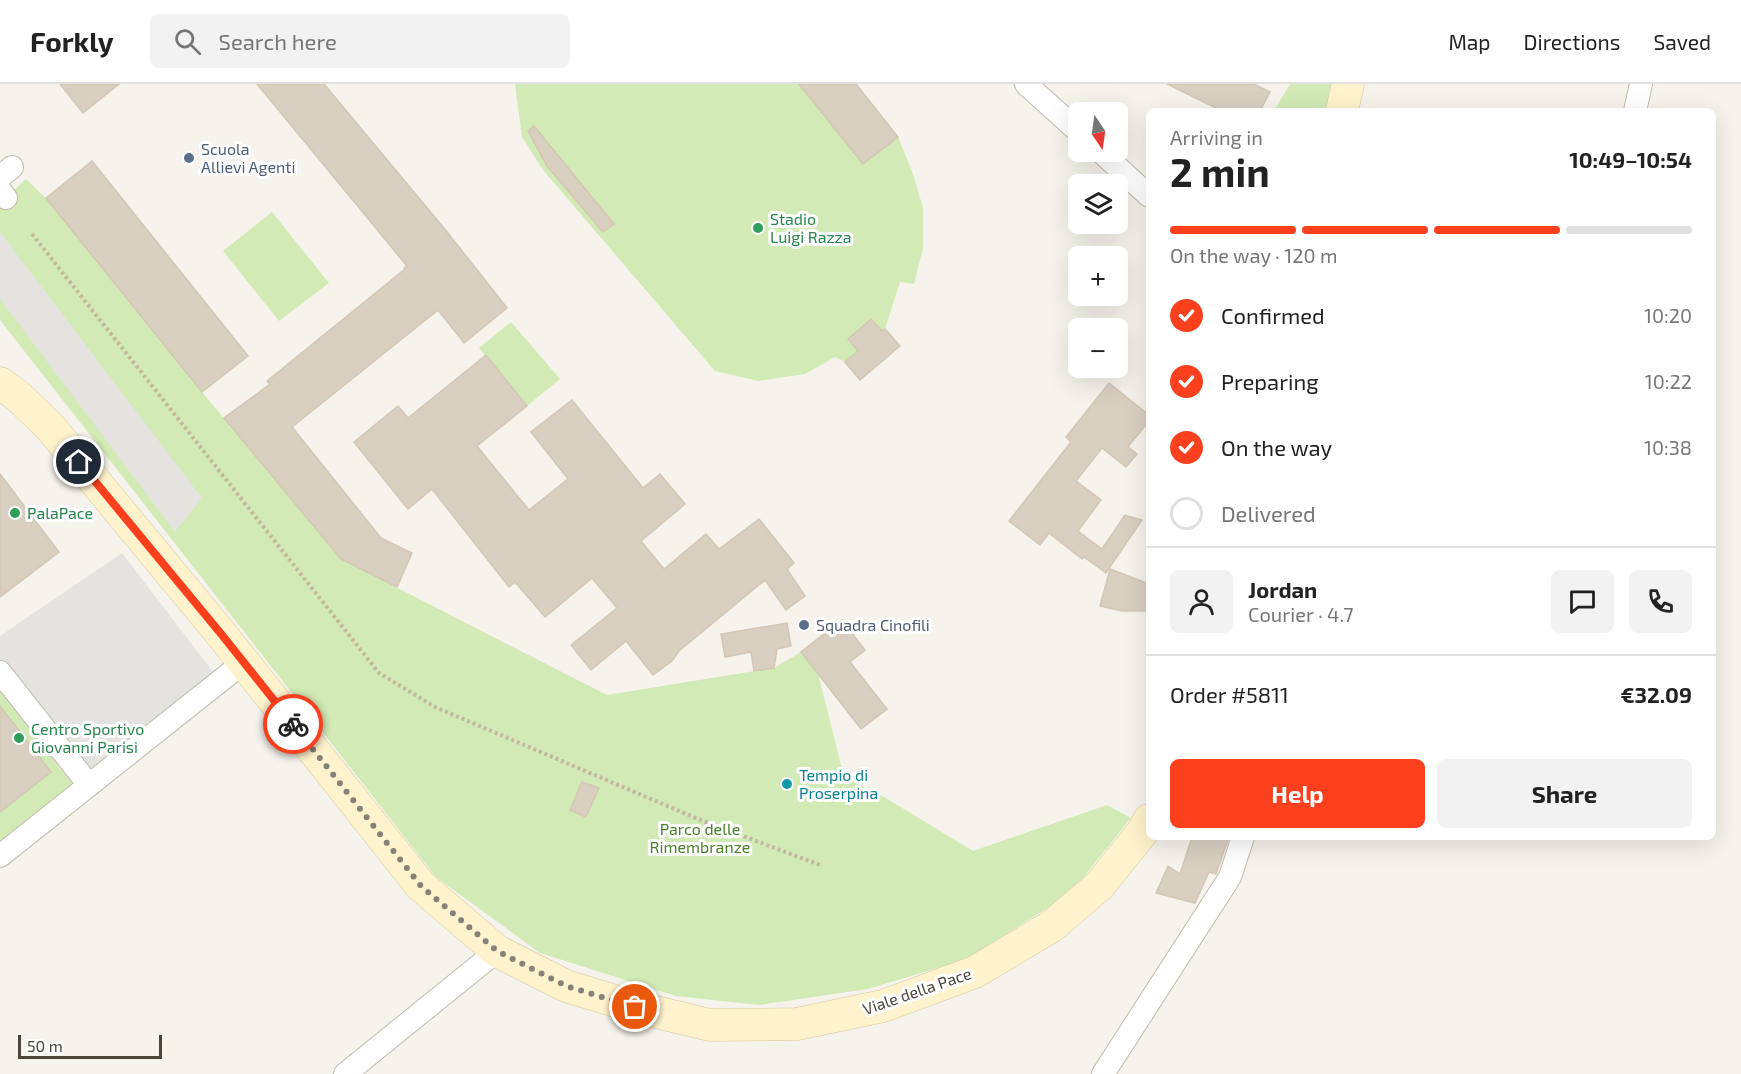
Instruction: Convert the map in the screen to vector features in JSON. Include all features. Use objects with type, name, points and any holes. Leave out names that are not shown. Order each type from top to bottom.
[{"type":"main road","points":[[1343,108],[1348,84]]},
{"type":"main road","name":"Viale della Pace","points":[[10,390],[50,428],[244,662],[421,886],[497,951],[566,986],[635,1007],[710,1025],[797,1024],[883,1006],[975,972],[1052,926],[1099,886],[1146,826]]},
{"type":"street","points":[[1026,84],[1068,122]]},
{"type":"street","points":[[1636,108],[1641,84]]},
{"type":"street","points":[[1112,162],[1146,193]]},
{"type":"street","points":[[0,366],[10,390]]},
{"type":"street","points":[[0,856],[244,662]]},
{"type":"street","points":[[0,672],[89,785]]},
{"type":"street","points":[[1103,1074],[1230,877],[1242,840]]},
{"type":"street","points":[[345,1074],[497,951]]},
{"type":"path","points":[[32,234],[379,673],[435,707],[698,819],[820,865]]},
{"type":"green space","name":"Stadio Luigi Razza","points":[[515,84],[856,84],[898,137],[913,174],[923,208],[923,248],[914,284],[900,282],[885,329],[900,346],[860,380],[845,362],[835,357],[805,374],[758,381],[715,371],[543,170],[522,137]]},
{"type":"green space","points":[[1290,84],[1339,84],[1334,108],[1276,108]]},
{"type":"green space","name":"Parco delle Rimembranze","points":[[26,179],[46,198],[202,392],[341,559],[607,695],[774,668],[801,652],[818,673],[844,777],[884,797],[973,851],[1107,805],[1131,818],[1070,894],[964,960],[868,989],[759,1005],[676,996],[540,953],[436,877],[0,320],[0,196],[6,198]]},
{"type":"green space","points":[[272,212],[329,283],[279,321],[223,251]]},
{"type":"green space","points":[[511,322],[560,379],[527,406],[479,348]]},
{"type":"green space","name":"Centro Sportivo Giovanni Parisi","points":[[0,689],[76,788],[0,846]]},
{"type":"shaded area","points":[[0,232],[202,498],[175,532],[0,299]]},
{"type":"shaded area","points":[[122,553],[220,681],[89,785],[0,672],[0,636]]},
{"type":"building","points":[[60,84],[119,84],[83,113]]},
{"type":"building","points":[[257,84],[324,84],[507,308],[464,343],[438,310],[292,427],[381,538],[412,553],[397,587],[341,559],[224,418],[270,384],[267,381],[407,266]]},
{"type":"building","points":[[799,84],[856,84],[898,137],[863,164]]},
{"type":"building","points":[[1167,84],[1254,84],[1270,92],[1262,108],[1216,108]]},
{"type":"building","points":[[534,126],[614,224],[603,232],[547,166],[528,131]]},
{"type":"building","points":[[92,161],[248,356],[202,392],[46,198]]},
{"type":"building","points":[[871,319],[882,331],[885,329],[900,346],[860,380],[845,362],[858,351],[848,339]]},
{"type":"building","points":[[486,355],[527,406],[477,446],[529,510],[568,479],[531,432],[572,400],[643,488],[660,474],[685,504],[641,541],[664,569],[706,534],[719,549],[759,519],[794,563],[787,569],[805,596],[786,610],[765,580],[653,675],[626,641],[591,670],[571,645],[617,608],[592,578],[545,617],[515,582],[509,587],[432,489],[408,509],[354,442],[398,406],[408,418]]},
{"type":"building","points":[[1109,383],[1146,413],[1146,425],[1128,447],[1137,454],[1126,467],[1102,448],[1076,481],[1101,500],[1078,531],[1102,549],[1125,515],[1142,520],[1106,573],[1084,557],[1082,559],[1049,533],[1040,545],[1009,521],[1071,442],[1066,437]]},
{"type":"building","name":"PalaPace","points":[[0,474],[59,552],[0,597]]},
{"type":"building","points":[[1110,569],[1146,583],[1146,611],[1122,611],[1100,606]]},
{"type":"building","points":[[842,620],[865,650],[850,662],[887,709],[861,729],[801,652]]},
{"type":"building","points":[[787,623],[791,646],[777,649],[774,668],[754,671],[751,652],[725,657],[721,634]]},
{"type":"building","points":[[0,706],[51,772],[0,812]]},
{"type":"building","points":[[582,782],[599,788],[586,817],[570,810]]},
{"type":"building","points":[[1191,840],[1228,840],[1216,874],[1209,872],[1195,903],[1156,893],[1168,866],[1180,874]]},
{"type":"way so far","points":[[293,724],[421,886],[497,951],[566,986],[635,1007]]},
{"type":"place","name":"Scuola Allievi Agenti","points":[[189,158]]},
{"type":"place","name":"Stadio Luigi Razza","points":[[758,228]]},
{"type":"place","name":"PalaPace","points":[[15,513]]},
{"type":"place","name":"Squadra Cinofili","points":[[804,625]]},
{"type":"place","name":"Centro Sportivo Giovanni Parisi","points":[[19,738]]},
{"type":"place","name":"Tempio di Proserpina","points":[[787,784]]},
{"type":"route","points":[[79,462],[293,724]]}]
